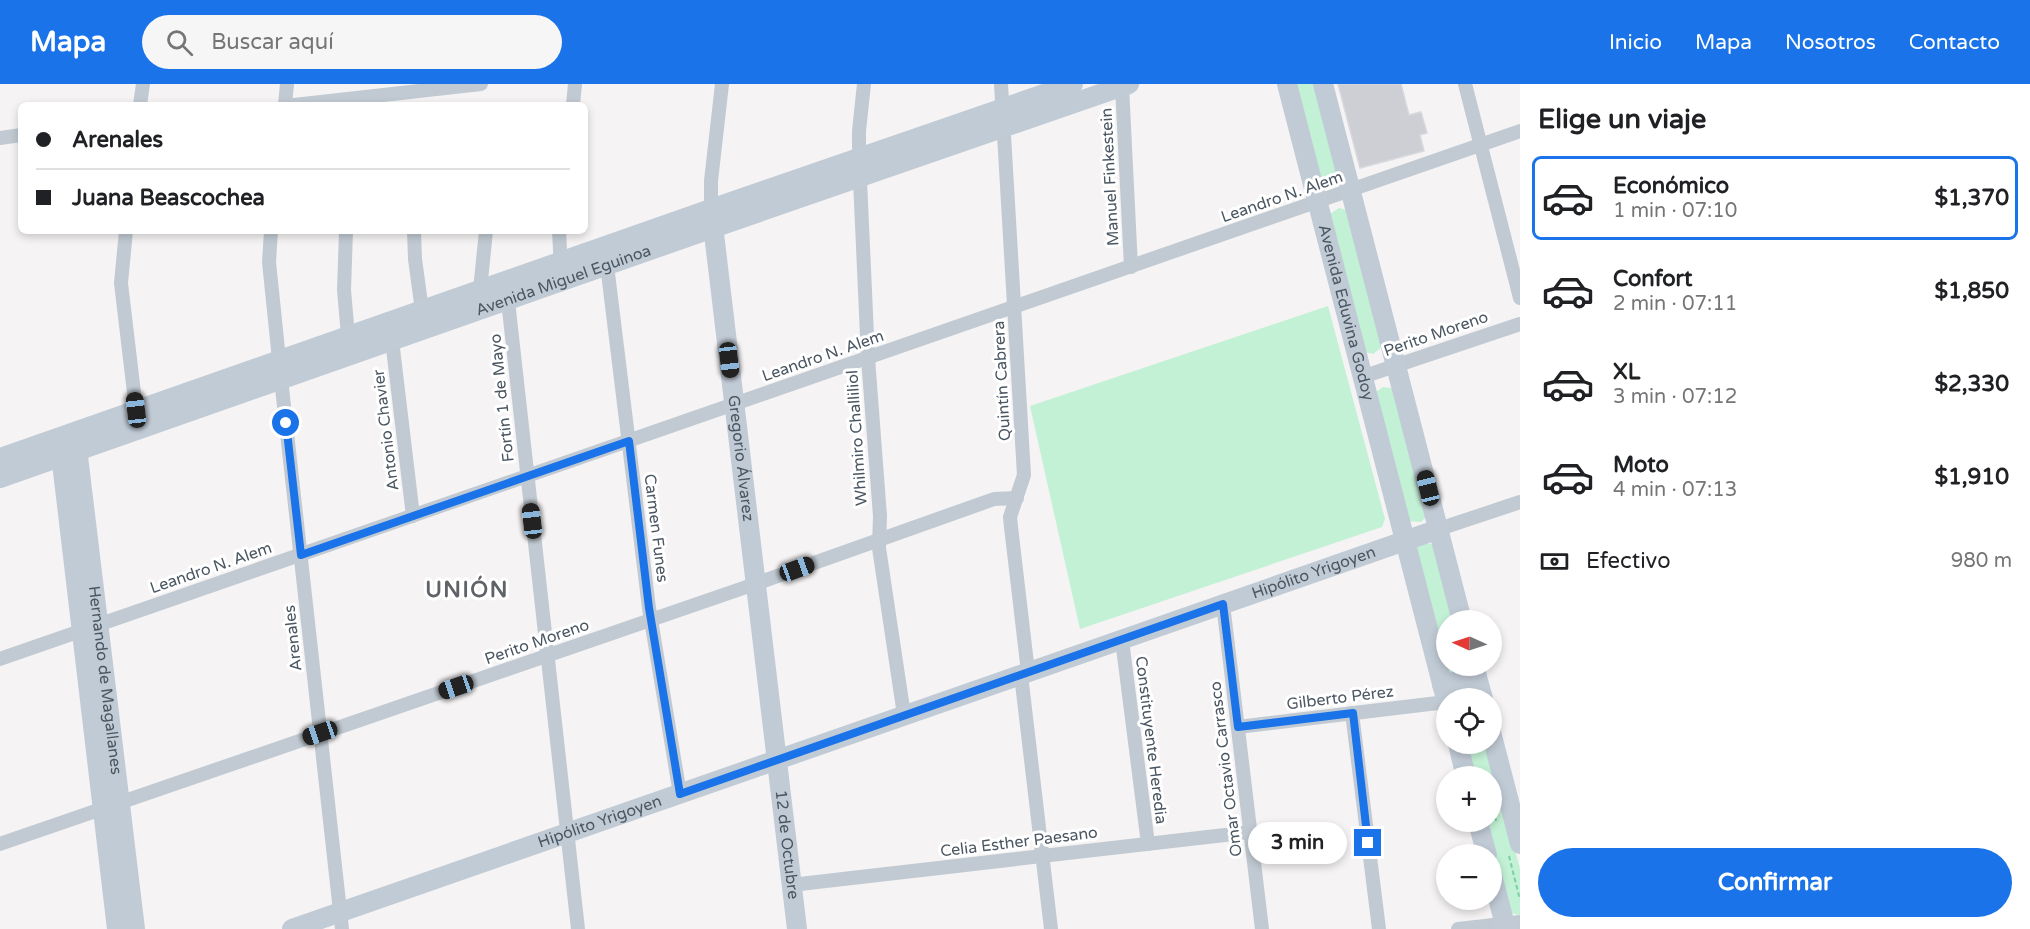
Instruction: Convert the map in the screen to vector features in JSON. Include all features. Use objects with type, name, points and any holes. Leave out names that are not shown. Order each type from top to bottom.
[{"type":"main road","name":"Avenida Miguel Eguinoa","points":[[1003,118],[1073,84]]},
{"type":"main road","name":"Avenida Eduvina Godoy","points":[[1287,84],[1443,688]]},
{"type":"main road","points":[[1323,84],[1459,610]]},
{"type":"main road","name":"Avenida Miguel Eguinoa","points":[[280,370],[348,336],[423,320],[1003,118],[1125,85]]},
{"type":"main road","name":"Avenida Miguel Eguinoa","points":[[562,271],[607,265],[712,218]]},
{"type":"main road","name":"Gregorio Álvarez","points":[[712,218],[776,760]]},
{"type":"main road","name":"Avenida Miguel Eguinoa","points":[[0,478],[68,444],[280,370],[392,340],[423,320],[480,290],[507,290]]},
{"type":"main road","name":"Avenida Miguel Eguinoa","points":[[0,458],[68,444]]},
{"type":"main road","name":"Hernando de Magallanes","points":[[68,444],[111,805],[117,929]]},
{"type":"main road","name":"Hipólito Yrigoyen","points":[[292,929],[341,921],[567,833],[1439,529]]},
{"type":"main road","points":[[1454,688],[1469,676]]},
{"type":"main road","points":[[1497,754],[1520,844]]},
{"type":"main road","name":"12 de Octubre","points":[[776,760],[797,929]]},
{"type":"main road","name":"Hernando de Magallanes","points":[[111,805],[135,929]]},
{"type":"main road","points":[[1502,902],[1510,925]]},
{"type":"street","points":[[140,102],[142,84]]},
{"type":"street","points":[[285,102],[287,84]]},
{"type":"street","points":[[308,102],[358,91],[481,84]]},
{"type":"street","points":[[573,102],[575,84]]},
{"type":"street","name":"Gregorio Álvarez","points":[[712,218],[711,182],[722,84]]},
{"type":"street","name":"Whilmiro Challiliol","points":[[864,84],[860,122],[860,167],[868,358],[880,516],[880,559],[904,715]]},
{"type":"street","name":"Quintín Cabrera","points":[[1001,84],[1024,475],[1010,517],[1024,674],[1052,929]]},
{"type":"street","points":[[1465,84],[1520,298]]},
{"type":"street","name":"Manuel Finkestein","points":[[1125,85],[1131,267]]},
{"type":"street","points":[[428,102],[430,87]]},
{"type":"street","name":"Leandro N. Alem","points":[[0,659],[1520,131]]},
{"type":"street","points":[[0,138],[18,135]]},
{"type":"street","points":[[126,234],[121,283],[137,420]]},
{"type":"street","name":"Arenales","points":[[271,234],[269,262],[280,370],[341,921]]},
{"type":"street","points":[[346,234],[344,290],[348,336]]},
{"type":"street","points":[[414,234],[423,320]]},
{"type":"street","points":[[480,290],[486,234]]},
{"type":"street","points":[[559,234],[562,271]]},
{"type":"street","name":"Carmen Funes","points":[[607,265],[651,620],[680,794]]},
{"type":"street","name":"Fortín 1 de Mayo","points":[[507,290],[578,929]]},
{"type":"street","name":"Perito Moreno","points":[[1362,377],[1520,324]]},
{"type":"street","name":"Antonio Chavier","points":[[392,340],[413,516]]},
{"type":"street","name":"Perito Moreno","points":[[0,844],[755,584],[994,499],[1017,498]]},
{"type":"street","name":"Hipólito Yrigoyen","points":[[1439,529],[1520,502]]},
{"type":"street","name":"Omar Octavio Carrasco","points":[[1223,604],[1262,929]]},
{"type":"street","name":"Constituyente Heredia","points":[[1122,640],[1148,844]]},
{"type":"street","name":"Gilberto Pérez","points":[[1238,727],[1353,713],[1436,697]]},
{"type":"street","points":[[1353,713],[1379,929]]},
{"type":"street","name":"Celia Esther Paesano","points":[[791,885],[1251,832]]},
{"type":"street","points":[[1458,929],[1510,925]]},
{"type":"green space","points":[[1294,84],[1317,84],[1338,182],[1332,186],[1322,183]]},
{"type":"green space","points":[[1339,208],[1347,210],[1382,347],[1373,354],[1365,352],[1330,214]]},
{"type":"green space","points":[[1328,306],[1385,519],[1382,527],[1080,629],[1030,406]]},
{"type":"green space","points":[[1383,387],[1395,390],[1427,516],[1421,522],[1409,521],[1376,392]]},
{"type":"green space","points":[[1423,543],[1432,544],[1438,549],[1454,610],[1436,610],[1436,640],[1414,556],[1416,548]]},
{"type":"green space","points":[[1467,754],[1491,754],[1494,766],[1470,766]]},
{"type":"green space","points":[[1502,799],[1520,869],[1520,915],[1510,913],[1502,892],[1502,844],[1490,844],[1487,832],[1502,832]]},
{"type":"building","points":[[1338,84],[1401,84],[1409,115],[1421,112],[1427,133],[1420,135],[1424,151],[1360,168]]},
{"type":"district","name":"UNIÓN","points":[[467,590]]},
{"type":"route","points":[[286,423],[301,555],[629,441],[649,608],[680,794],[1223,604],[1238,727],[1353,713],[1368,843]]}]
